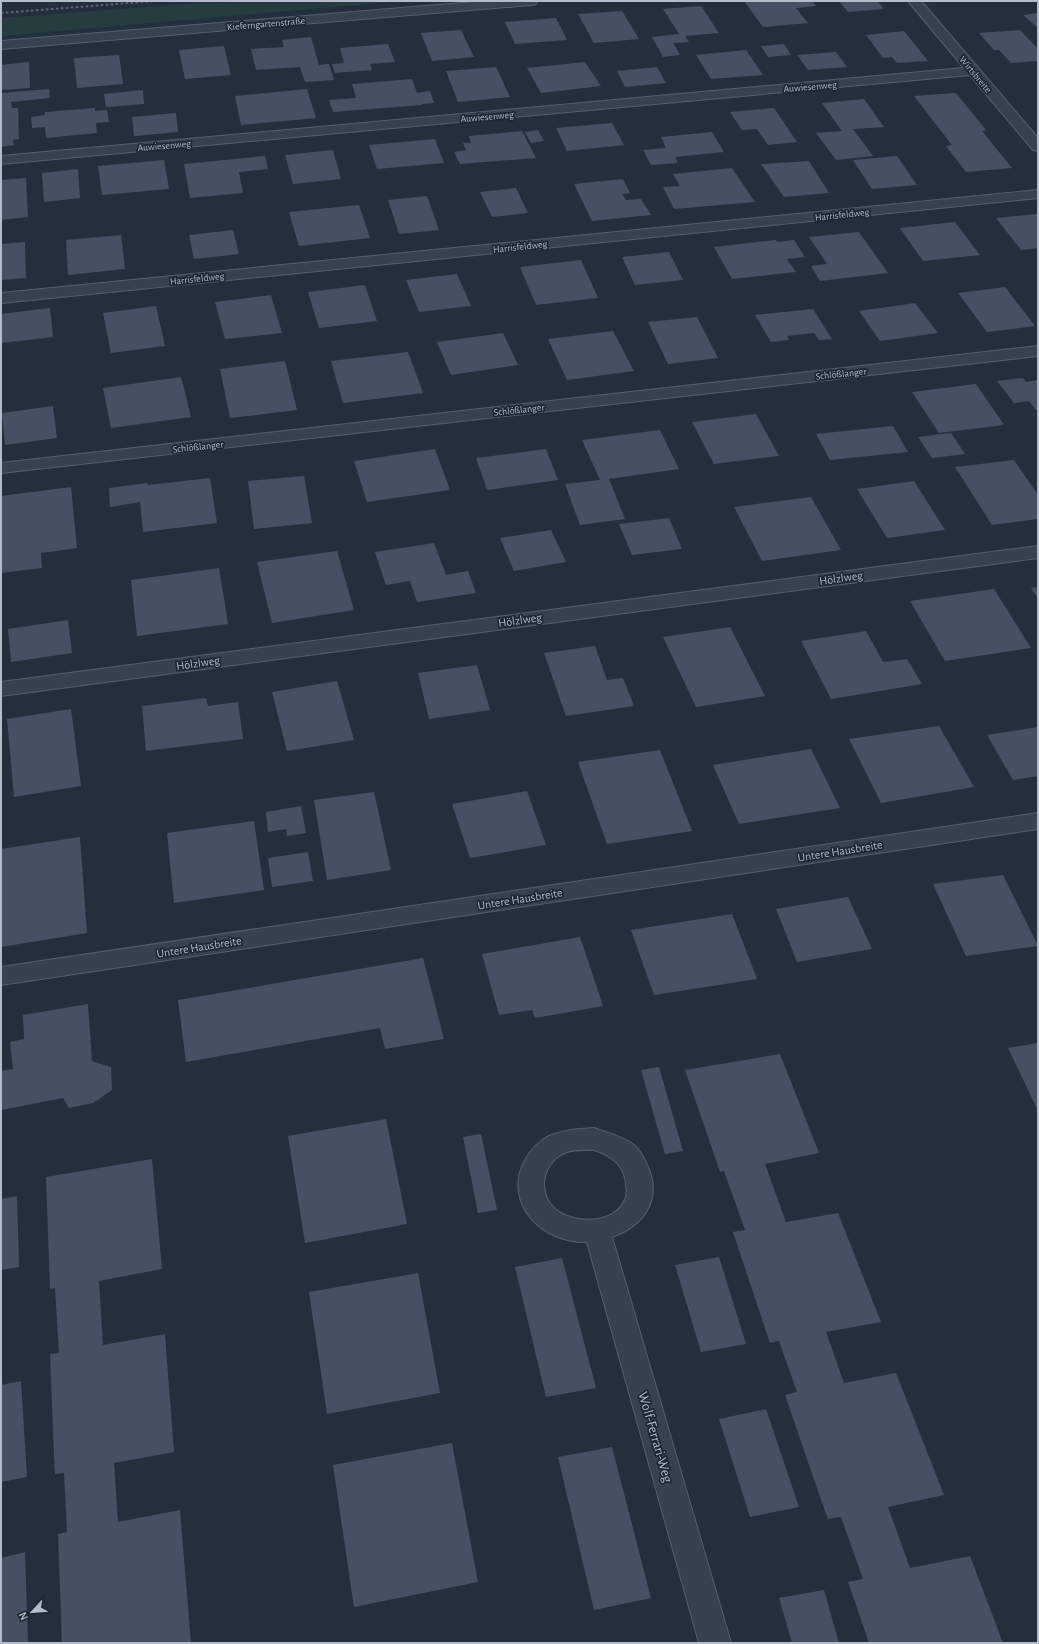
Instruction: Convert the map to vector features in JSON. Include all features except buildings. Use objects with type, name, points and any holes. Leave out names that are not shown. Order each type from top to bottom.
[{"type":"street","name":"Kieferngartenstraße","points":[[1,45],[532,1]]},
{"type":"street","name":"Wirtsbreite","points":[[914,1],[1038,147]]},
{"type":"street","name":"Auwiesenweg","points":[[1,160],[973,71]]},
{"type":"street","name":"Harrisfeldweg","points":[[1,298],[1038,194]]},
{"type":"street","name":"Schlößlanger","points":[[1,468],[1038,350]]},
{"type":"street","name":"Hölzlweg","points":[[1,689],[1038,552]]},
{"type":"street","name":"Untere Hausbreite","points":[[1,976],[1038,821]]},
{"type":"street","name":"Wolf-Ferrari-Weg","points":[[597,1231],[714,1643]]},
{"type":"green space","points":[[251,1],[403,1],[1,36],[1,18],[212,2],[221,3]]},
{"type":"railway","points":[[1,13],[155,1]]}]
